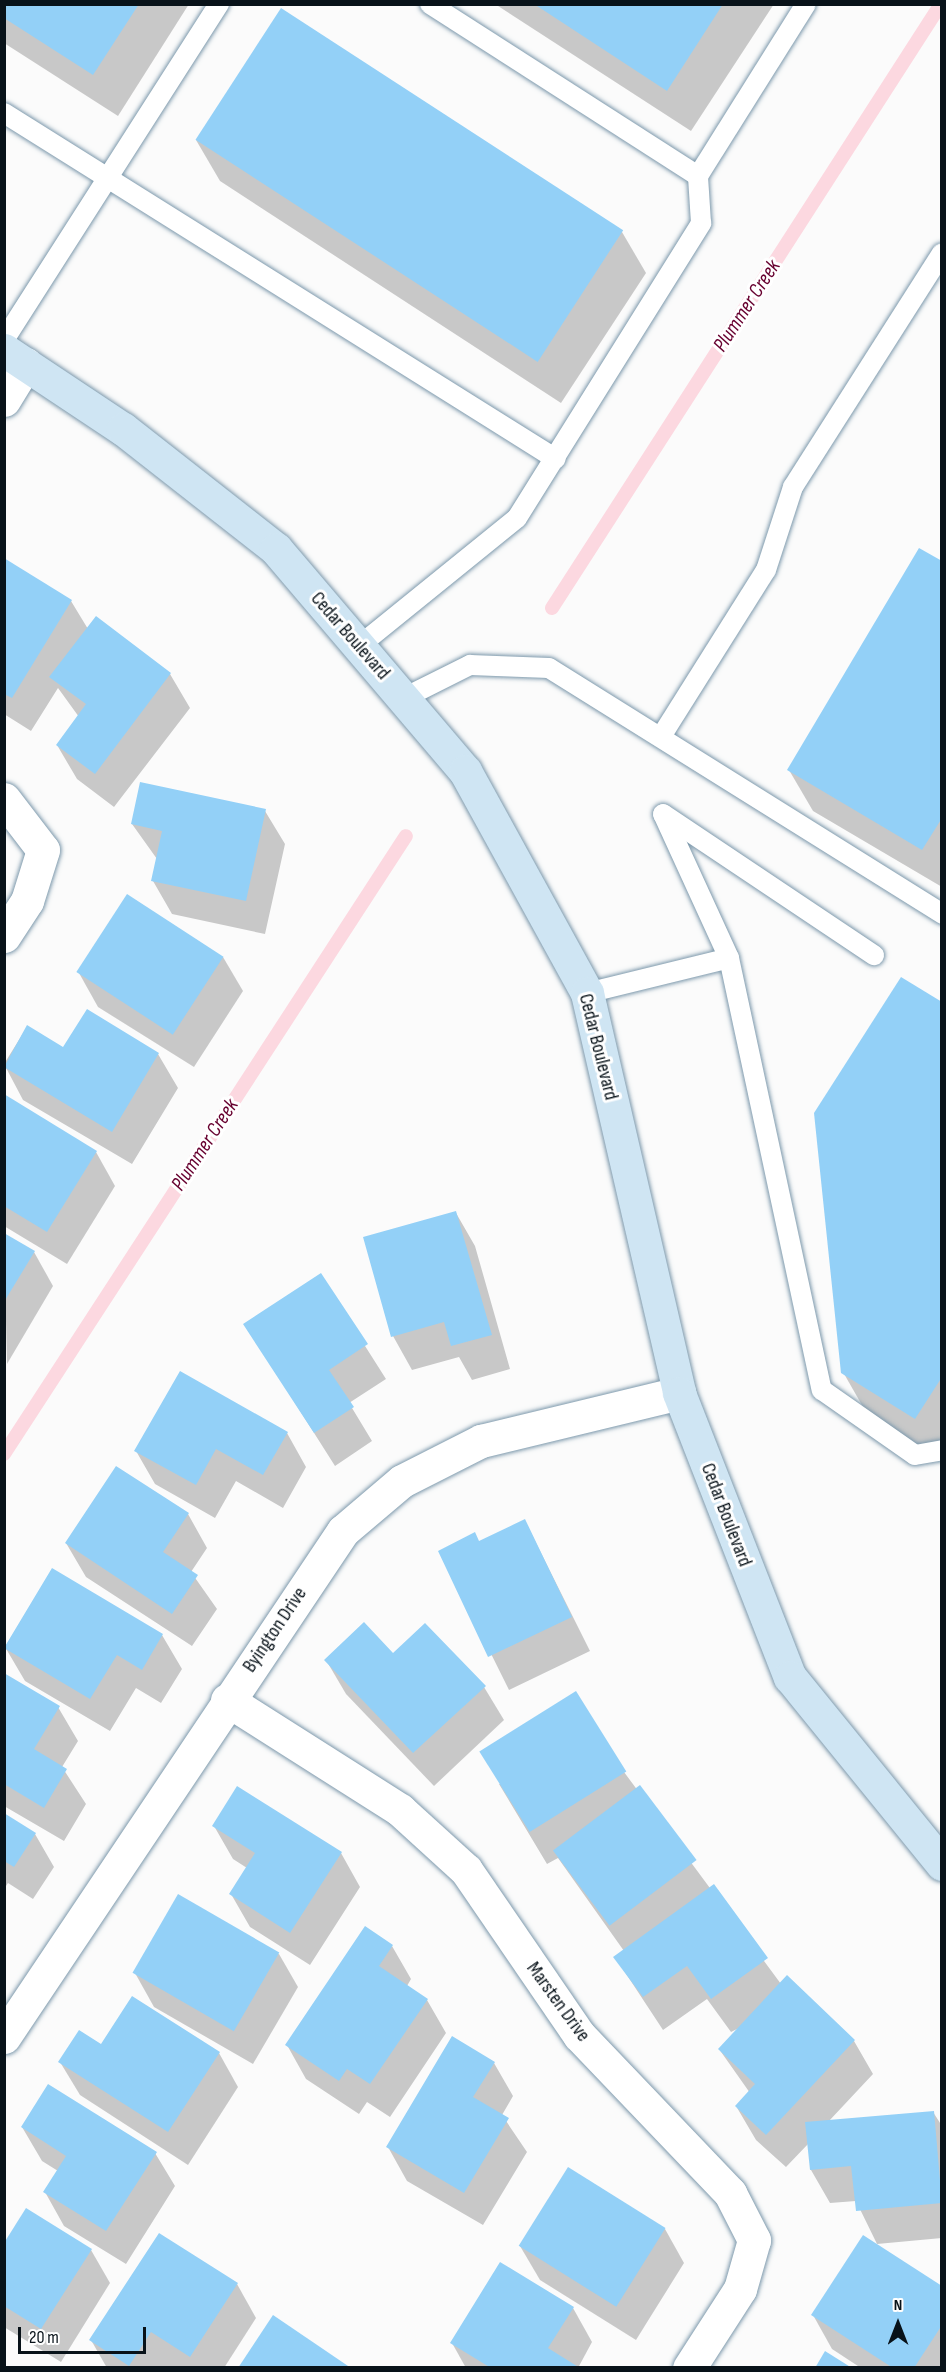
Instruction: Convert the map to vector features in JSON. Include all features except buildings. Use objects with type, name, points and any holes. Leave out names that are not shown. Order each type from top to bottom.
[{"type":"main road","name":"Cedar Boulevard","points":[[15,357],[123,429],[276,549],[465,771],[587,993],[679,1393],[790,1677],[942,1864]]},
{"type":"street","points":[[4,400],[15,357]]},
{"type":"street","points":[[4,799],[43,850],[27,901],[4,936]]},
{"type":"street","name":"Byington Drive","points":[[4,2037],[226,1700],[343,1531],[402,1481],[481,1442],[679,1393]]},
{"type":"street","name":"Marsten Drive","points":[[226,1700],[400,1810],[466,1870],[579,2035],[730,2193],[754,2240],[740,2289],[689,2367]]},
{"type":"lane","points":[[4,340],[219,4]]},
{"type":"lane","points":[[430,4],[698,176]]},
{"type":"lane","points":[[359,646],[517,518],[556,459],[701,223],[698,176],[806,4]]},
{"type":"lane","points":[[4,113],[107,181],[556,459]]},
{"type":"lane","points":[[662,735],[766,570],[793,488],[942,253]]},
{"type":"lane","points":[[404,698],[470,665],[549,668],[662,735],[941,913]]},
{"type":"lane","points":[[874,955],[663,814],[729,958],[822,1390],[915,1455],[942,1450]]},
{"type":"lane","points":[[587,993],[729,958]]},
{"type":"waterway","name":"Plummer Creek","points":[[552,608],[941,4]]},
{"type":"waterway","name":"Plummer Creek","points":[[4,1454],[406,836]]}]
